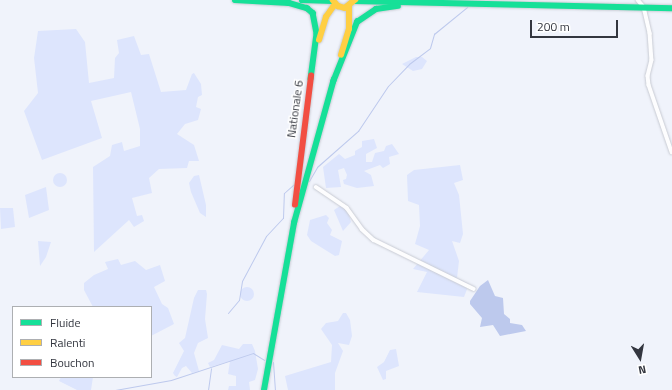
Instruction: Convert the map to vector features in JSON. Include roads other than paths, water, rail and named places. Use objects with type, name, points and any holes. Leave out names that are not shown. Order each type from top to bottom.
[{"type":"main road","points":[[235,0],[288,3],[307,8],[313,13],[317,34],[311,79]]},
{"type":"main road","points":[[302,0],[334,2],[342,8],[349,7],[355,1],[672,8]]},
{"type":"main road","name":"Nationale 6","points":[[264,390],[294,223],[311,79],[322,24],[334,2]]},
{"type":"main road","points":[[333,82],[355,27],[369,12],[386,6],[502,4]]},
{"type":"main road","name":"Nationale 6","points":[[294,223],[349,29],[349,7]]},
{"type":"street","points":[[638,0],[644,7],[649,28],[652,60],[648,76],[649,85],[672,152]]},
{"type":"street","points":[[316,187],[347,208],[362,230],[374,240],[474,289]]},
{"type":"waterway","points":[[309,181],[317,167],[358,131],[388,86],[409,64],[430,48],[434,34],[467,7]]},
{"type":"waterway","points":[[228,313],[239,300],[242,281],[266,236],[283,218],[284,193],[294,184]]},
{"type":"waterway","points":[[115,390],[171,380],[253,353],[264,360]]},
{"type":"waterway","points":[[273,362],[275,390]]},
{"type":"waterway","points":[[208,390],[211,368]]}]
